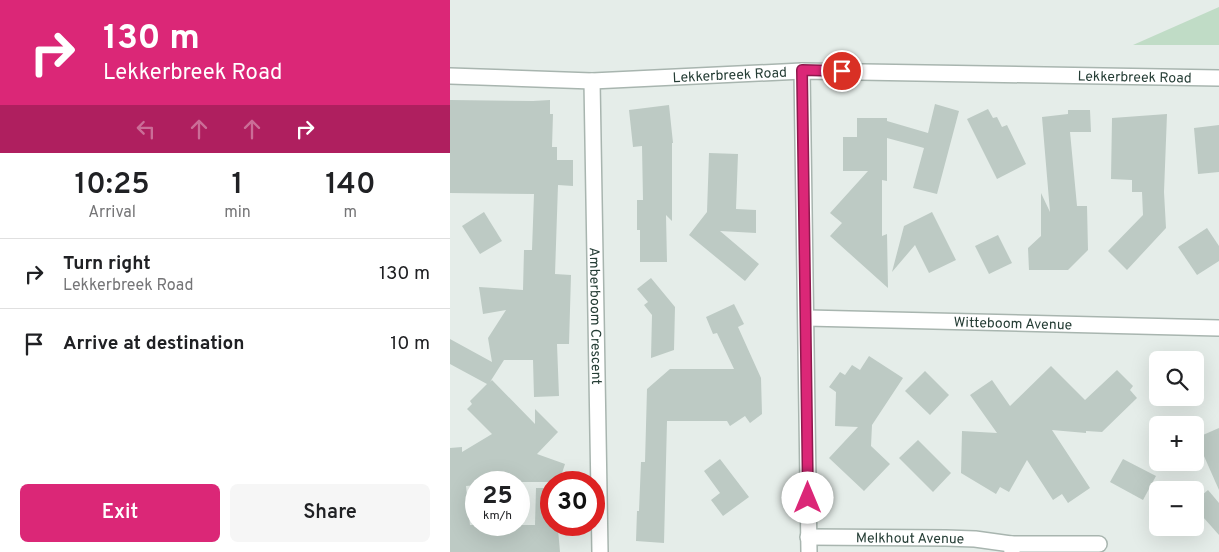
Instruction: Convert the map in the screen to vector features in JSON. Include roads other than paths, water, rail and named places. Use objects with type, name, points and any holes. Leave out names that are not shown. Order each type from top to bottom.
[{"type":"street","name":"Lekkerbreek Road","points":[[450,76],[592,81],[802,70],[1219,78]]},
{"type":"street","points":[[802,70],[809,545]]},
{"type":"street","name":"Amberboom Crescent","points":[[592,81],[600,552]]},
{"type":"street","name":"Witteboom Avenue","points":[[807,318],[1219,328]]},
{"type":"street","name":"Melkhout Avenue","points":[[809,545],[946,538],[975,539],[1012,548],[1099,544]]}]
